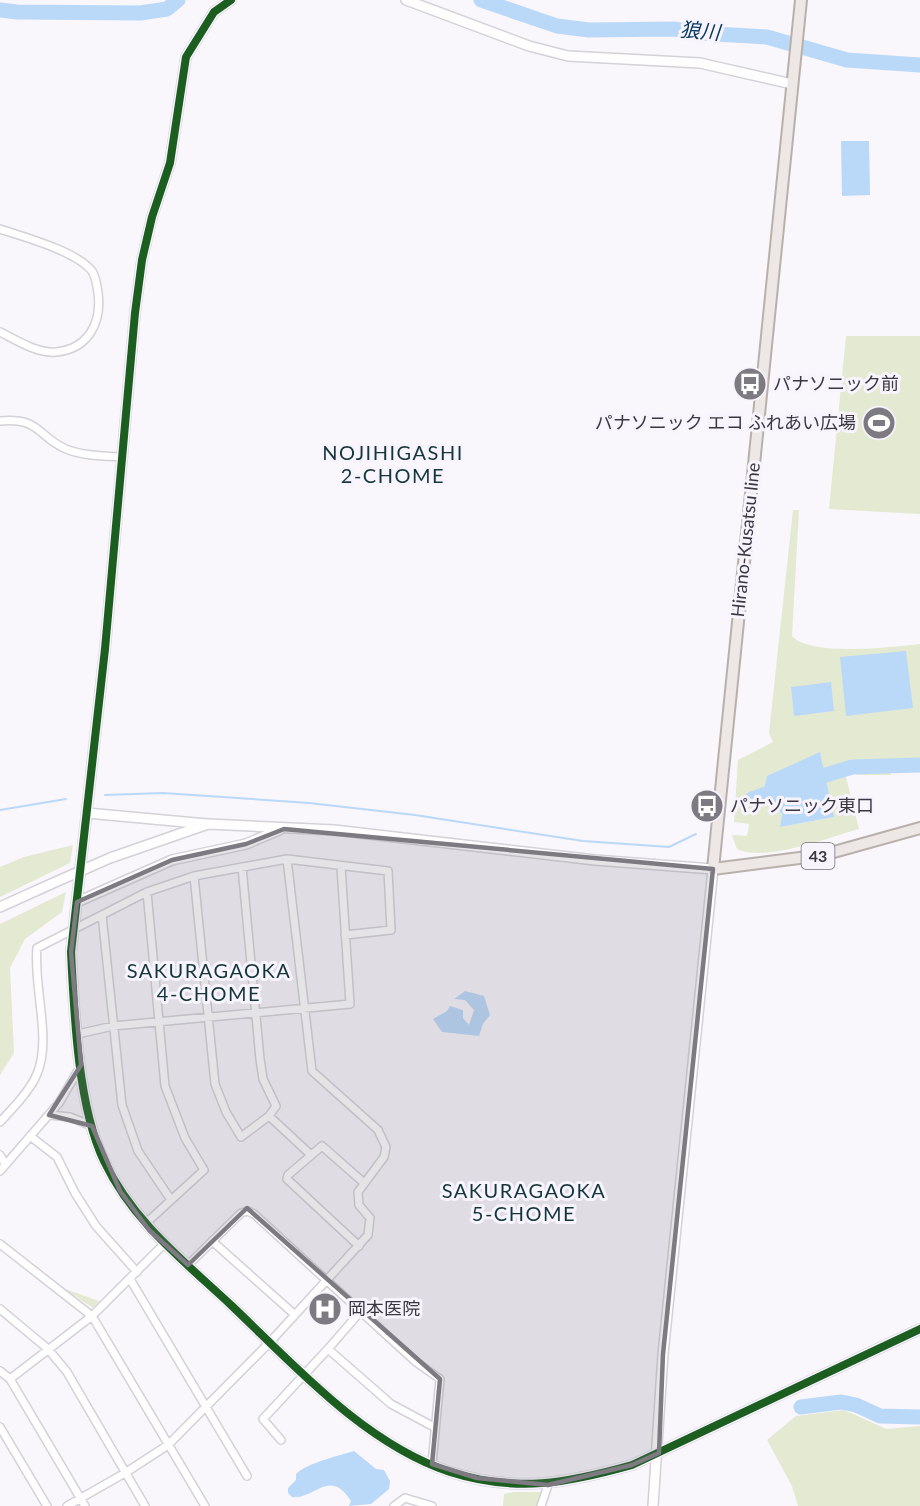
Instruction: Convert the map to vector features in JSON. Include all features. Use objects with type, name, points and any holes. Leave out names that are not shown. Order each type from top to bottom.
[{"type":"main road","name":"Hirano-Kusatsu line","points":[[713,869],[801,0]]},
{"type":"main road","name":"43","points":[[713,869],[823,855],[920,828]]},
{"type":"street","points":[[231,0],[214,12],[186,57],[170,163],[152,217],[142,260],[105,649],[71,952],[81,1065],[92,1126],[103,1159],[116,1183],[145,1224],[164,1244],[371,1432],[401,1450],[432,1464],[477,1478],[548,1485],[586,1478],[632,1465],[920,1329]]},
{"type":"street","points":[[405,0],[529,46],[568,56],[700,63],[792,84]]},
{"type":"street","points":[[0,229],[78,259],[92,272],[100,308],[89,337],[77,347],[54,352],[40,350],[0,332]]},
{"type":"street","points":[[0,421],[12,420],[36,427],[70,451],[122,457]]},
{"type":"street","points":[[87,813],[208,824],[334,830],[595,860],[713,869],[663,1354],[653,1506]]},
{"type":"street","points":[[0,907],[110,858],[208,824]]},
{"type":"street","points":[[77,902],[172,860],[246,844],[284,829]]},
{"type":"street","points":[[68,1506],[168,1445],[270,1342],[368,1235],[370,1218],[357,1199],[363,1182],[376,1168],[386,1147],[378,1130],[312,1071],[288,859]]},
{"type":"street","points":[[0,1122],[37,1074],[43,1052],[35,966],[37,948],[75,927],[147,892],[194,876],[242,867],[288,859],[388,871],[393,926],[388,931],[345,935]]},
{"type":"street","points":[[194,876],[215,1084],[236,1132],[241,1137],[268,1116],[276,1106],[263,1079],[242,867]]},
{"type":"street","points":[[78,1034],[113,1026],[350,1004],[340,867]]},
{"type":"street","points":[[145,1224],[204,1170],[185,1138],[165,1086],[147,892]]},
{"type":"street","points":[[102,915],[117,1080],[128,1129],[146,1166],[171,1200]]},
{"type":"street","points":[[3,1167],[67,1092],[81,1065]]},
{"type":"street","points":[[49,1114],[92,1126]]},
{"type":"street","points":[[268,1116],[310,1154]]},
{"type":"street","points":[[30,1136],[57,1157],[96,1226],[137,1272]]},
{"type":"street","points":[[359,1245],[287,1179],[288,1175],[310,1154],[322,1146],[363,1182]]},
{"type":"street","points":[[0,1155],[3,1167]]},
{"type":"street","points":[[188,1265],[241,1213],[248,1211],[416,1362],[440,1378],[432,1464]]},
{"type":"street","points":[[212,1240],[294,1314]]},
{"type":"street","points":[[0,1244],[92,1316],[205,1506]]},
{"type":"street","points":[[10,1379],[92,1316],[164,1244]]},
{"type":"street","points":[[130,1279],[247,1476]]},
{"type":"street","points":[[0,1309],[48,1349],[67,1372],[145,1506]]},
{"type":"street","points":[[281,1440],[263,1419],[360,1312]]},
{"type":"street","points":[[328,1348],[391,1404],[434,1427]]},
{"type":"street","points":[[0,1371],[10,1379],[85,1506]]},
{"type":"street","points":[[0,1426],[47,1506]]},
{"type":"street","points":[[541,1506],[548,1485]]},
{"type":"street","points":[[394,1506],[405,1498],[432,1506]]},
{"type":"highlighted area","points":[[284,829],[713,869],[663,1354],[659,1453],[632,1465],[548,1485],[477,1478],[432,1464],[440,1379],[247,1208],[188,1265],[149,1230],[120,1191],[92,1126],[49,1115],[81,1065],[71,952],[77,902],[172,860],[246,844]]},
{"type":"green space","name":"パナソニック エコ ふれあい広場","points":[[846,336],[920,336],[920,514],[829,509]]},
{"type":"green space","points":[[793,510],[799,510],[792,636],[816,647],[833,649],[920,644],[920,762],[890,764],[891,775],[857,775],[854,770],[845,773],[859,829],[780,851],[749,852],[737,849],[732,835],[747,836],[749,824],[734,822],[738,760],[773,742],[769,733]],"holes":[[[763,793],[834,817],[780,827],[782,814]]]},
{"type":"green space","points":[[73,845],[70,863],[0,897],[0,867],[24,857]]},
{"type":"green space","points":[[66,892],[62,912],[25,939],[10,968],[14,1053],[0,1075],[0,924]]},
{"type":"green space","points":[[65,1289],[99,1301],[93,1308]]},
{"type":"green space","points":[[844,1410],[886,1429],[920,1426],[920,1506],[798,1506],[792,1486],[767,1440],[796,1416]]},
{"type":"green space","points":[[541,1492],[536,1506],[503,1506],[504,1494]]},
{"type":"water","points":[[841,141],[869,141],[870,195],[842,196]]},
{"type":"water","points":[[906,651],[913,708],[846,716],[840,657]]},
{"type":"water","points":[[831,682],[834,711],[794,716],[791,687]]},
{"type":"water","points":[[820,752],[834,817],[780,827],[782,814],[763,793],[767,776]]},
{"type":"water","points":[[465,991],[484,996],[490,1015],[483,1024],[479,1036],[442,1032],[433,1019],[447,1011],[450,1006],[463,1010],[463,1018],[469,1025],[474,1010],[465,1000],[454,999]]},
{"type":"water","points":[[354,1451],[376,1469],[384,1470],[390,1481],[389,1489],[371,1504],[349,1506],[351,1501],[336,1486],[322,1487],[300,1497],[292,1497],[288,1493],[288,1488],[296,1480],[296,1474],[307,1466]]},
{"type":"waterway","name":"狼川","points":[[0,10],[140,13],[167,9],[178,0]]},
{"type":"waterway","name":"狼川","points":[[481,0],[557,26],[589,30],[675,29],[696,33],[767,37],[847,60],[920,65]]},
{"type":"waterway","points":[[806,781],[852,767],[920,765]]},
{"type":"waterway","points":[[752,799],[783,788]]},
{"type":"waterway","points":[[105,795],[163,793],[309,803],[415,815],[583,841],[669,847],[696,834]]},
{"type":"waterway","points":[[0,810],[66,799]]},
{"type":"waterway","points":[[801,1407],[841,1402],[856,1405],[880,1416],[920,1417]]},
{"type":"cycle path","points":[[231,0],[214,12],[186,57],[170,163],[152,217],[142,260],[135,313],[105,649],[71,952],[76,1031],[83,1087],[95,1139],[104,1161],[129,1203],[161,1240],[306,1378],[360,1423],[389,1443],[450,1472],[474,1478],[520,1484],[542,1483],[586,1477],[632,1465],[920,1329]]},
{"type":"place","name":"パナソニック前","points":[[750,384]]},
{"type":"place","name":"パナソニック エコ ふれあい広場","points":[[879,423]]},
{"type":"place","name":"パナソニック東口","points":[[707,806]]},
{"type":"place","name":"岡本医院","points":[[325,1309]]},
{"type":"district","name":"NOJIHIGASHI 2-CHOME","points":[[393,464]]},
{"type":"district","name":"SAKURAGAOKA 4-CHOME","points":[[209,982]]},
{"type":"district","name":"SAKURAGAOKA 5-CHOME","points":[[524,1202]]}]
